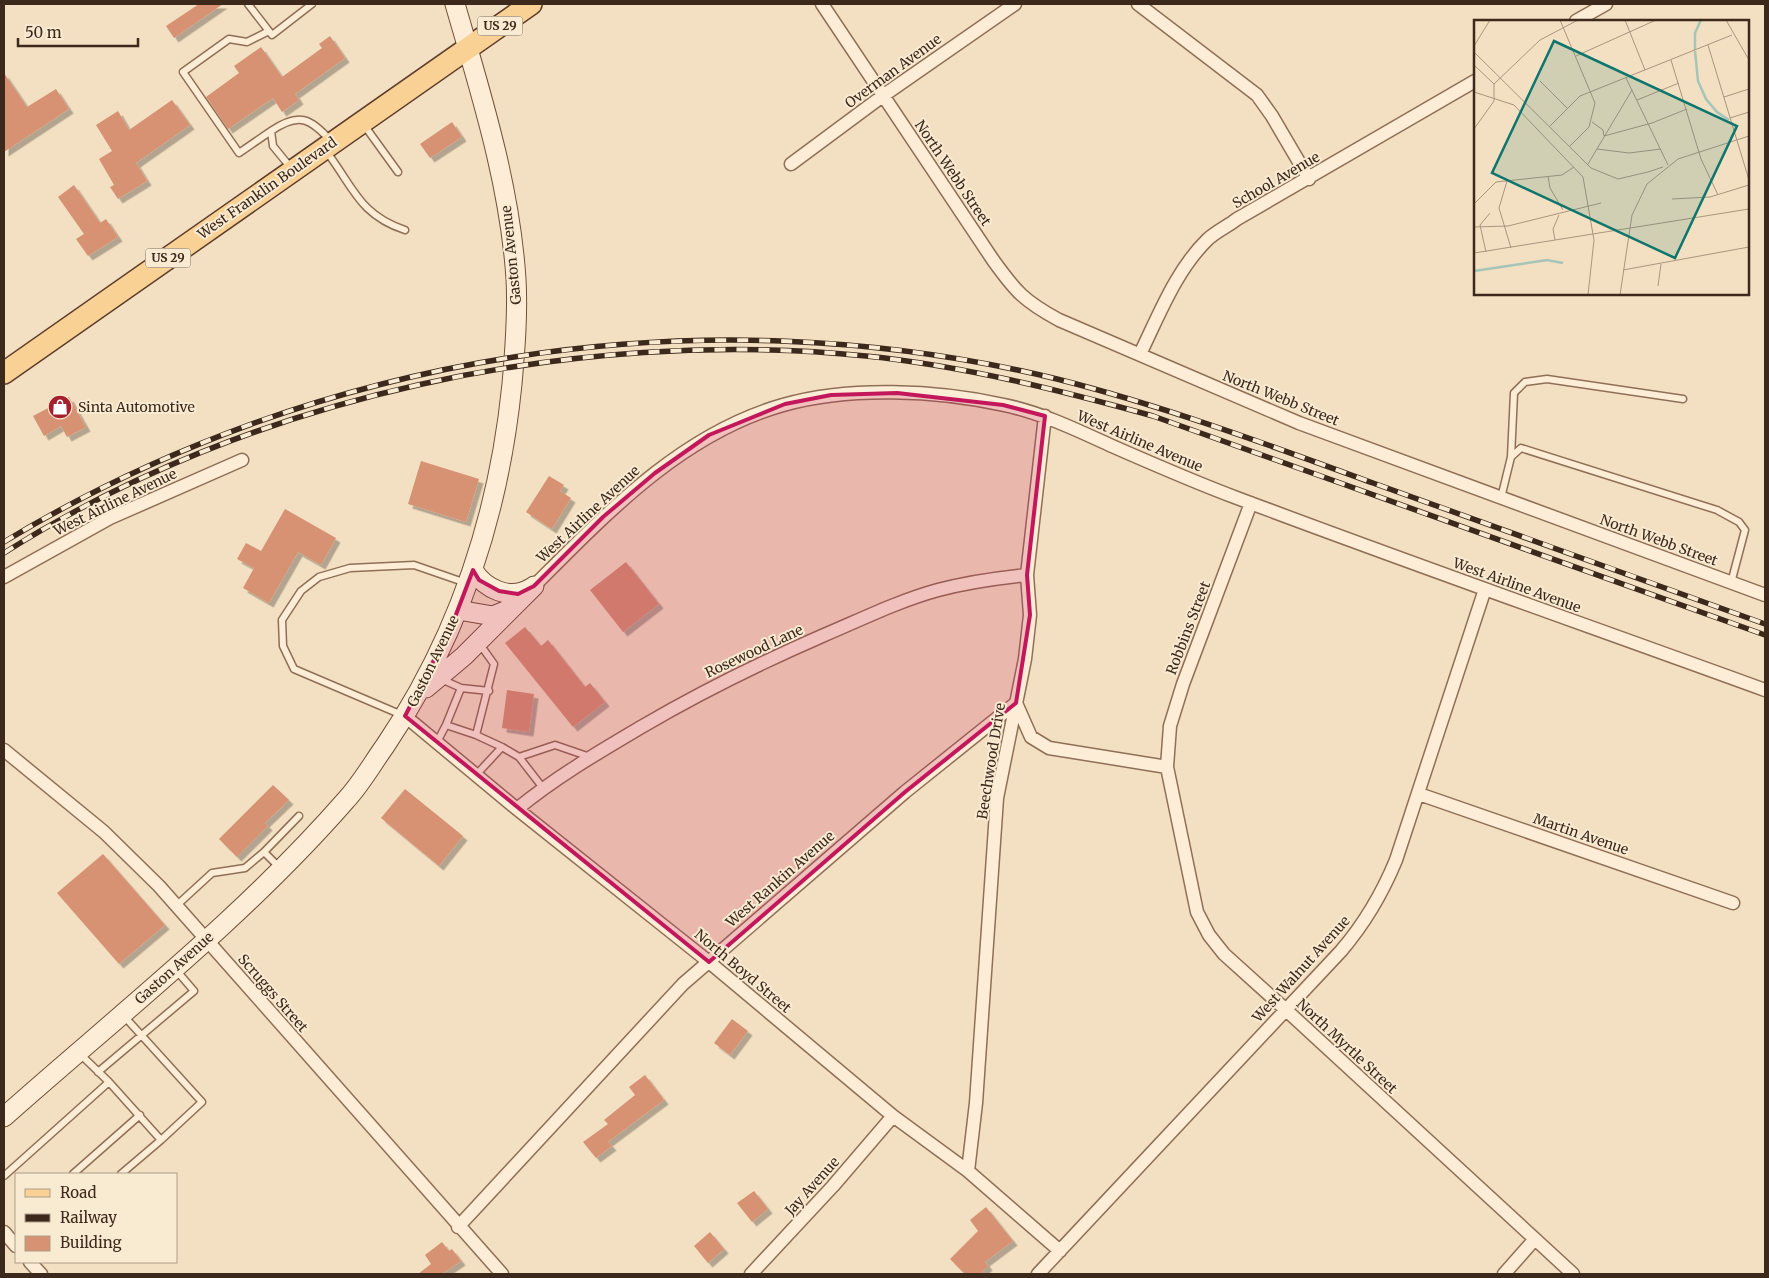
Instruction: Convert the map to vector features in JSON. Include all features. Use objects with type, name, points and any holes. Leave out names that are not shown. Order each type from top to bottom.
[{"type":"main road","name":"Gaston Avenue","points":[[4,1117],[206,939],[281,868],[348,799],[405,716],[437,656],[458,610],[471,577],[497,489],[508,424],[514,361],[516,277],[499,166],[455,4]]},
{"type":"main road","name":"West Franklin Boulevard","points":[[4,373],[531,4]]},
{"type":"main road","points":[[471,577],[498,591],[518,594],[534,586]]},
{"type":"main road","points":[[415,698],[437,676],[478,641],[534,586]]},
{"type":"main road","points":[[458,610],[493,616],[511,609]]},
{"type":"street","name":"North Webb Street","points":[[822,4],[1014,290],[1030,304],[1059,320],[1299,423],[1765,596]]},
{"type":"street","name":"Overman Avenue","points":[[791,164],[1015,4]]},
{"type":"street","points":[[1138,4],[1257,95],[1272,116],[1309,179]]},
{"type":"street","points":[[1578,20],[1606,4]]},
{"type":"street","name":"School Avenue","points":[[1140,354],[1178,278],[1192,257],[1210,238],[1237,219],[1309,179],[1474,82]]},
{"type":"street","name":"West Airline Avenue","points":[[534,586],[603,516],[655,472],[708,435],[744,418],[785,404],[831,395],[897,393],[1003,405],[1045,416],[1185,478],[1765,690]]},
{"type":"street","name":"Beechwood Drive","points":[[968,1171],[976,1103],[997,798],[1025,659],[1030,615],[1027,574],[1045,416]]},
{"type":"street","name":"West Airline Avenue","points":[[4,577],[110,518],[242,460]]},
{"type":"street","name":"Robbins Street","points":[[1167,768],[1170,726],[1183,684],[1251,503]]},
{"type":"street","name":"Rosewood Lane","points":[[517,809],[542,788],[590,757],[691,698],[751,667],[888,608],[946,588],[982,580],[1027,574]]},
{"type":"street","name":"West Walnut Avenue","points":[[1038,1274],[1285,1009],[1342,951],[1371,912],[1385,888],[1396,860],[1485,589]]},
{"type":"street","points":[[1016,703],[1031,738],[1048,748],[1167,768]]},
{"type":"street","name":"West Rankin Avenue","points":[[458,1227],[683,984],[772,904],[905,792],[1016,703]]},
{"type":"street","name":"North Boyd Street","points":[[405,716],[517,809],[709,962],[893,1116],[968,1171],[1060,1251]]},
{"type":"street","name":"Scruggs Street","points":[[4,750],[104,832],[176,906],[458,1227],[502,1274]]},
{"type":"street","name":"North Myrtle Street","points":[[1167,768],[1196,912],[1209,935],[1224,954],[1573,1274]]},
{"type":"street","name":"Martin Avenue","points":[[1419,794],[1733,903]]},
{"type":"street","name":"Jay Avenue","points":[[751,1274],[833,1186],[893,1116]]},
{"type":"street","points":[[4,1232],[15,1245]]},
{"type":"street","points":[[1504,1274],[1534,1240]]},
{"type":"street","points":[[31,1263],[41,1274]]},
{"type":"lane","points":[[248,4],[272,36],[312,4]]},
{"type":"lane","points":[[269,31],[247,42],[229,39],[183,72],[239,153],[280,125],[298,119],[315,124],[372,214],[388,224],[405,230]]},
{"type":"lane","points":[[362,122],[398,172]]},
{"type":"lane","points":[[270,132],[273,146],[292,170]]},
{"type":"lane","points":[[1502,498],[1511,457],[1514,393],[1525,382],[1547,379],[1683,399]]},
{"type":"lane","points":[[1511,457],[1521,448],[1718,510],[1739,522],[1745,530],[1731,583]]},
{"type":"lane","points":[[405,716],[294,669],[283,646],[282,620],[301,591],[319,577],[350,568],[414,565],[471,577]]},
{"type":"lane","points":[[476,736],[494,664],[478,641]]},
{"type":"lane","points":[[437,676],[460,688],[488,691]]},
{"type":"lane","points":[[437,742],[446,725],[460,688]]},
{"type":"lane","points":[[446,725],[476,736],[519,758],[542,788]]},
{"type":"lane","points":[[519,758],[555,745],[590,757]]},
{"type":"lane","points":[[476,775],[502,748]]},
{"type":"lane","points":[[176,906],[212,873],[245,868],[264,852],[299,816]]},
{"type":"lane","points":[[264,852],[281,868]]},
{"type":"lane","points":[[98,1072],[194,991],[174,968]]},
{"type":"lane","points":[[122,1014],[202,1102],[122,1173]]},
{"type":"lane","points":[[78,1051],[140,1115],[161,1140]]},
{"type":"lane","points":[[4,1176],[108,1082]]},
{"type":"lane","points":[[74,1173],[140,1115]]},
{"type":"highlighted area","points":[[897,393],[1003,405],[1045,416],[1027,575],[1030,615],[1016,703],[905,792],[709,962],[405,716],[452,625],[473,570],[479,580],[499,591],[518,594],[534,586],[603,517],[655,473],[709,435],[785,404],[831,395]]},
{"type":"building","points":[[199,4],[223,4],[174,38],[166,26]]},
{"type":"building","points":[[330,36],[345,58],[295,94],[299,100],[282,112],[273,98],[228,129],[206,97],[239,73],[234,66],[261,47],[282,77],[322,48],[319,44]]},
{"type":"building","points":[[4,73],[27,107],[56,89],[69,109],[4,152]]},
{"type":"building","points":[[172,100],[190,125],[136,163],[147,181],[118,199],[110,187],[114,185],[99,159],[112,151],[96,125],[118,111],[129,130]]},
{"type":"building","points":[[452,122],[462,137],[430,158],[420,144]]},
{"type":"building","points":[[74,185],[100,223],[106,219],[118,237],[88,256],[76,239],[84,234],[58,197]]},
{"type":"building","points":[[69,397],[86,427],[67,437],[61,426],[44,436],[33,416]]},
{"type":"building","points":[[421,461],[479,479],[466,522],[408,504]]},
{"type":"building","points":[[549,476],[564,485],[560,491],[571,498],[552,529],[526,512]]},
{"type":"building","points":[[285,509],[336,538],[321,565],[298,552],[269,603],[243,588],[254,568],[237,559],[246,543],[261,551]]},
{"type":"building","points":[[626,562],[659,604],[623,632],[590,590]]},
{"type":"building","points":[[525,627],[541,646],[548,640],[585,687],[590,683],[605,702],[573,727],[505,643]]},
{"type":"building","points":[[507,690],[534,694],[529,732],[502,728]]},
{"type":"building","points":[[273,785],[289,800],[265,823],[268,826],[237,857],[219,839]]},
{"type":"building","points":[[405,789],[463,836],[439,866],[381,818]]},
{"type":"building","points":[[103,854],[165,925],[119,964],[57,893]]},
{"type":"building","points":[[732,1019],[748,1031],[730,1055],[714,1043]]},
{"type":"building","points":[[645,1075],[664,1100],[608,1142],[612,1146],[596,1158],[583,1142],[608,1124],[604,1120],[635,1095],[629,1087]]},
{"type":"building","points":[[754,1191],[768,1209],[752,1222],[737,1203]]},
{"type":"building","points":[[986,1207],[1013,1241],[985,1262],[988,1266],[980,1274],[965,1274],[950,1259],[978,1231],[970,1220]]},
{"type":"building","points":[[710,1232],[724,1249],[708,1263],[694,1246]]},
{"type":"building","points":[[442,1242],[449,1251],[452,1249],[461,1261],[442,1274],[418,1274],[431,1264],[425,1255]]},
{"type":"railway","points":[[4,542],[124,477],[250,425],[380,384],[514,357],[650,343],[786,341],[922,353],[1057,379],[1137,401],[1256,441],[1765,624]]},
{"type":"railway","points":[[4,553],[100,498],[202,452],[309,414],[419,385],[531,364],[644,352],[756,350],[903,360],[1047,388],[1153,416],[1765,635]]},
{"type":"place","name":"Sinta Automotive","points":[[60,407]]}]
